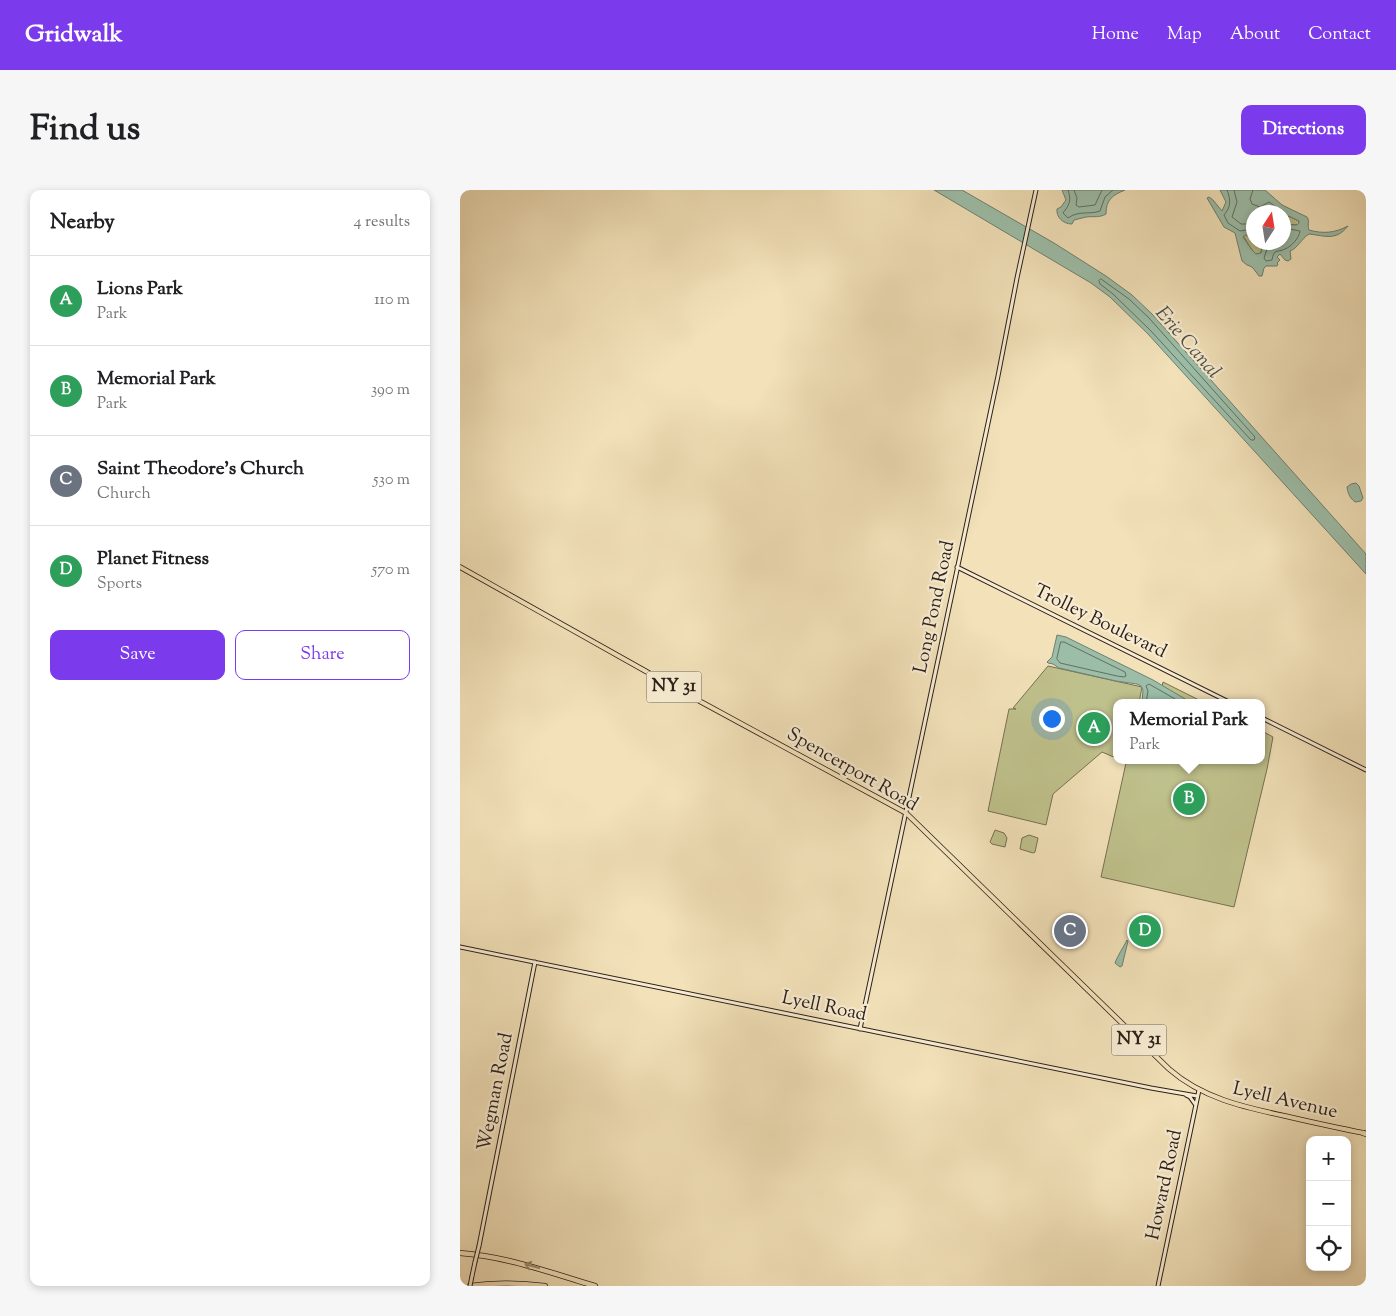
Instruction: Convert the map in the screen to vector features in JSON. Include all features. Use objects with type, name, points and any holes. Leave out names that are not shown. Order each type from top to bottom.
[{"type":"highway","points":[[460,1253],[508,1259],[595,1286]]},
{"type":"highway","points":[[470,1286],[517,1283],[545,1286]]},
{"type":"main road","name":"Spencerport Road","points":[[460,567],[681,691],[906,813],[1169,1069],[1199,1090]]},
{"type":"main road","name":"Lyell Avenue","points":[[1199,1090],[1217,1099],[1241,1107],[1365,1134]]},
{"type":"street","name":"Long Pond Road","points":[[860,1029],[1000,370],[1036,190]]},
{"type":"street","name":"Trolley Boulevard","points":[[957,567],[1222,699]]},
{"type":"street","points":[[1265,720],[1366,770]]},
{"type":"street","name":"Lyell Road","points":[[460,947],[1197,1096]]},
{"type":"street","name":"Wegman Road","points":[[470,1286],[535,962]]},
{"type":"street","name":"Howard Road","points":[[1158,1286],[1199,1090]]},
{"type":"street","name":"Lyell Road","points":[[1183,1094],[1190,1097],[1196,1104]]},
{"type":"shaded area","points":[[1291,217],[1299,221],[1297,225],[1291,224]]},
{"type":"shaded area","points":[[1252,250],[1261,250],[1261,253],[1256,254]]},
{"type":"shaded area","points":[[1048,666],[1142,687],[1140,699],[1113,699],[1113,757],[1102,752],[1053,794],[1046,825],[988,811],[1009,709],[1016,709],[1013,708]]},
{"type":"shaded area","points":[[1163,682],[1197,699],[1160,699]]},
{"type":"shaded area","points":[[1265,733],[1273,737],[1234,907],[1101,877],[1126,764],[1265,764]]},
{"type":"shaded area","points":[[995,830],[1004,833],[1007,838],[1005,847],[990,842]]},
{"type":"shaded area","points":[[1029,835],[1038,838],[1035,852],[1033,853],[1020,849],[1022,838]]},
{"type":"water","points":[[934,190],[962,190],[1054,243],[1132,295],[1152,314],[1366,554],[1366,574],[1148,334],[1110,297],[1091,283]]},
{"type":"water","points":[[1062,190],[1125,190],[1111,198],[1107,205],[1106,214],[1074,220],[1072,224],[1069,224],[1058,215],[1057,209],[1066,200]]},
{"type":"water","points":[[1220,190],[1265,190],[1282,205],[1246,205],[1246,235],[1243,237],[1246,241],[1246,250],[1252,250],[1256,254],[1261,253],[1261,250],[1291,250],[1291,225],[1297,225],[1299,221],[1291,217],[1291,209],[1307,217],[1309,230],[1329,232],[1348,226],[1344,231],[1335,236],[1309,234],[1290,251],[1291,259],[1285,260],[1280,254],[1277,257],[1280,260],[1277,266],[1266,266],[1262,276],[1259,276],[1253,268],[1242,261],[1235,233],[1224,227],[1207,198],[1209,197],[1213,200],[1222,211],[1226,202]]},
{"type":"water","points":[[1356,483],[1363,498],[1361,501],[1355,502],[1350,496],[1347,487]]},
{"type":"water","points":[[1057,635],[1066,637],[1153,680],[1185,699],[1142,699],[1143,690],[1137,684],[1059,668],[1047,662],[1052,657]]},
{"type":"water","points":[[1127,940],[1122,966],[1120,967],[1115,963]]},
{"type":"place","name":"Lions Park","points":[[1094,728]]},
{"type":"place","name":"Memorial Park","points":[[1189,799]]},
{"type":"place","name":"Saint Theodore's Church","points":[[1070,931]]},
{"type":"place","name":"Planet Fitness","points":[[1145,931]]},
{"type":"water label","name":"Erie Canal","points":[[1187,343]]}]
